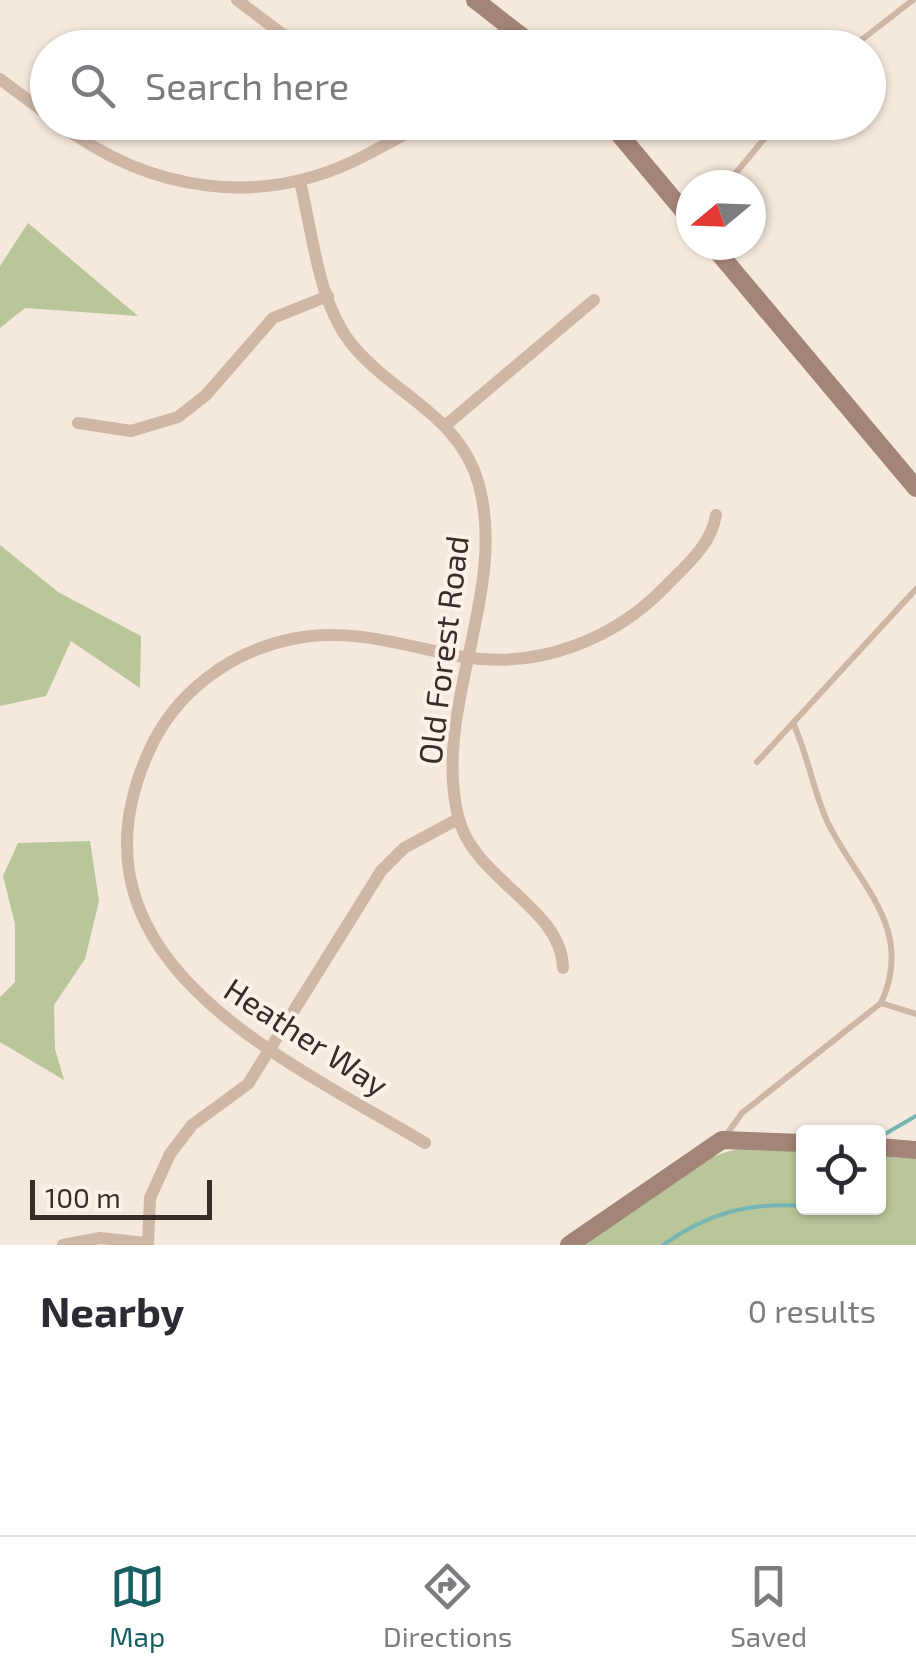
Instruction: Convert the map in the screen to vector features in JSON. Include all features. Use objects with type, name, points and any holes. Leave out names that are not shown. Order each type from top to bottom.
[{"type":"street","points":[[238,0],[278,30]]},
{"type":"street","points":[[475,0],[513,30]]},
{"type":"street","points":[[505,30],[508,26]]},
{"type":"street","points":[[2,85],[30,103]]},
{"type":"street","points":[[83,140],[110,159],[157,177],[224,189],[300,182],[339,169],[387,140]]},
{"type":"street","points":[[625,140],[676,202]]},
{"type":"street","name":"Old Forest Road","points":[[300,182],[328,296],[356,349],[446,424],[469,458],[486,516],[452,777],[458,818],[470,847],[554,935],[562,950],[562,968]]},
{"type":"street","points":[[725,260],[916,488]]},
{"type":"street","points":[[78,423],[131,432],[178,417],[206,395],[273,318],[328,296]]},
{"type":"street","points":[[446,424],[594,300]]},
{"type":"street","name":"Heather Way","points":[[424,1143],[270,1050],[196,996],[161,955],[140,913],[129,854],[132,808],[144,760],[160,726],[196,684],[238,657],[292,638],[349,635],[468,657],[544,654],[580,645],[616,628],[644,608],[705,545],[716,516]]},
{"type":"street","points":[[63,1245],[100,1238],[147,1244],[150,1198],[170,1154],[192,1125],[248,1084],[381,871],[404,848],[458,818]]},
{"type":"street","points":[[569,1245],[722,1140],[796,1142]]},
{"type":"street","points":[[886,1148],[916,1150]]},
{"type":"lane","points":[[874,30],[913,0]]},
{"type":"lane","points":[[738,170],[763,140]]},
{"type":"lane","points":[[757,762],[916,589]]},
{"type":"lane","points":[[722,1140],[742,1114],[881,1003],[894,977],[884,910],[841,850],[794,725]]},
{"type":"lane","points":[[881,1003],[916,1014]]},
{"type":"green space","points":[[28,223],[138,316],[25,308],[0,328],[0,266]]},
{"type":"green space","points":[[0,545],[58,592],[141,636],[140,688],[71,641],[46,696],[0,706]]},
{"type":"green space","points":[[90,841],[99,901],[85,959],[54,1005],[55,1049],[64,1080],[0,1042],[0,997],[15,982],[15,924],[3,876],[18,843]]},
{"type":"green space","points":[[749,1147],[796,1150],[796,1215],[886,1215],[886,1157],[916,1159],[916,1245],[581,1245],[682,1172],[726,1152]]},
{"type":"waterway","points":[[886,1133],[916,1116]]},
{"type":"waterway","points":[[663,1245],[696,1225],[729,1212],[796,1206]]}]
